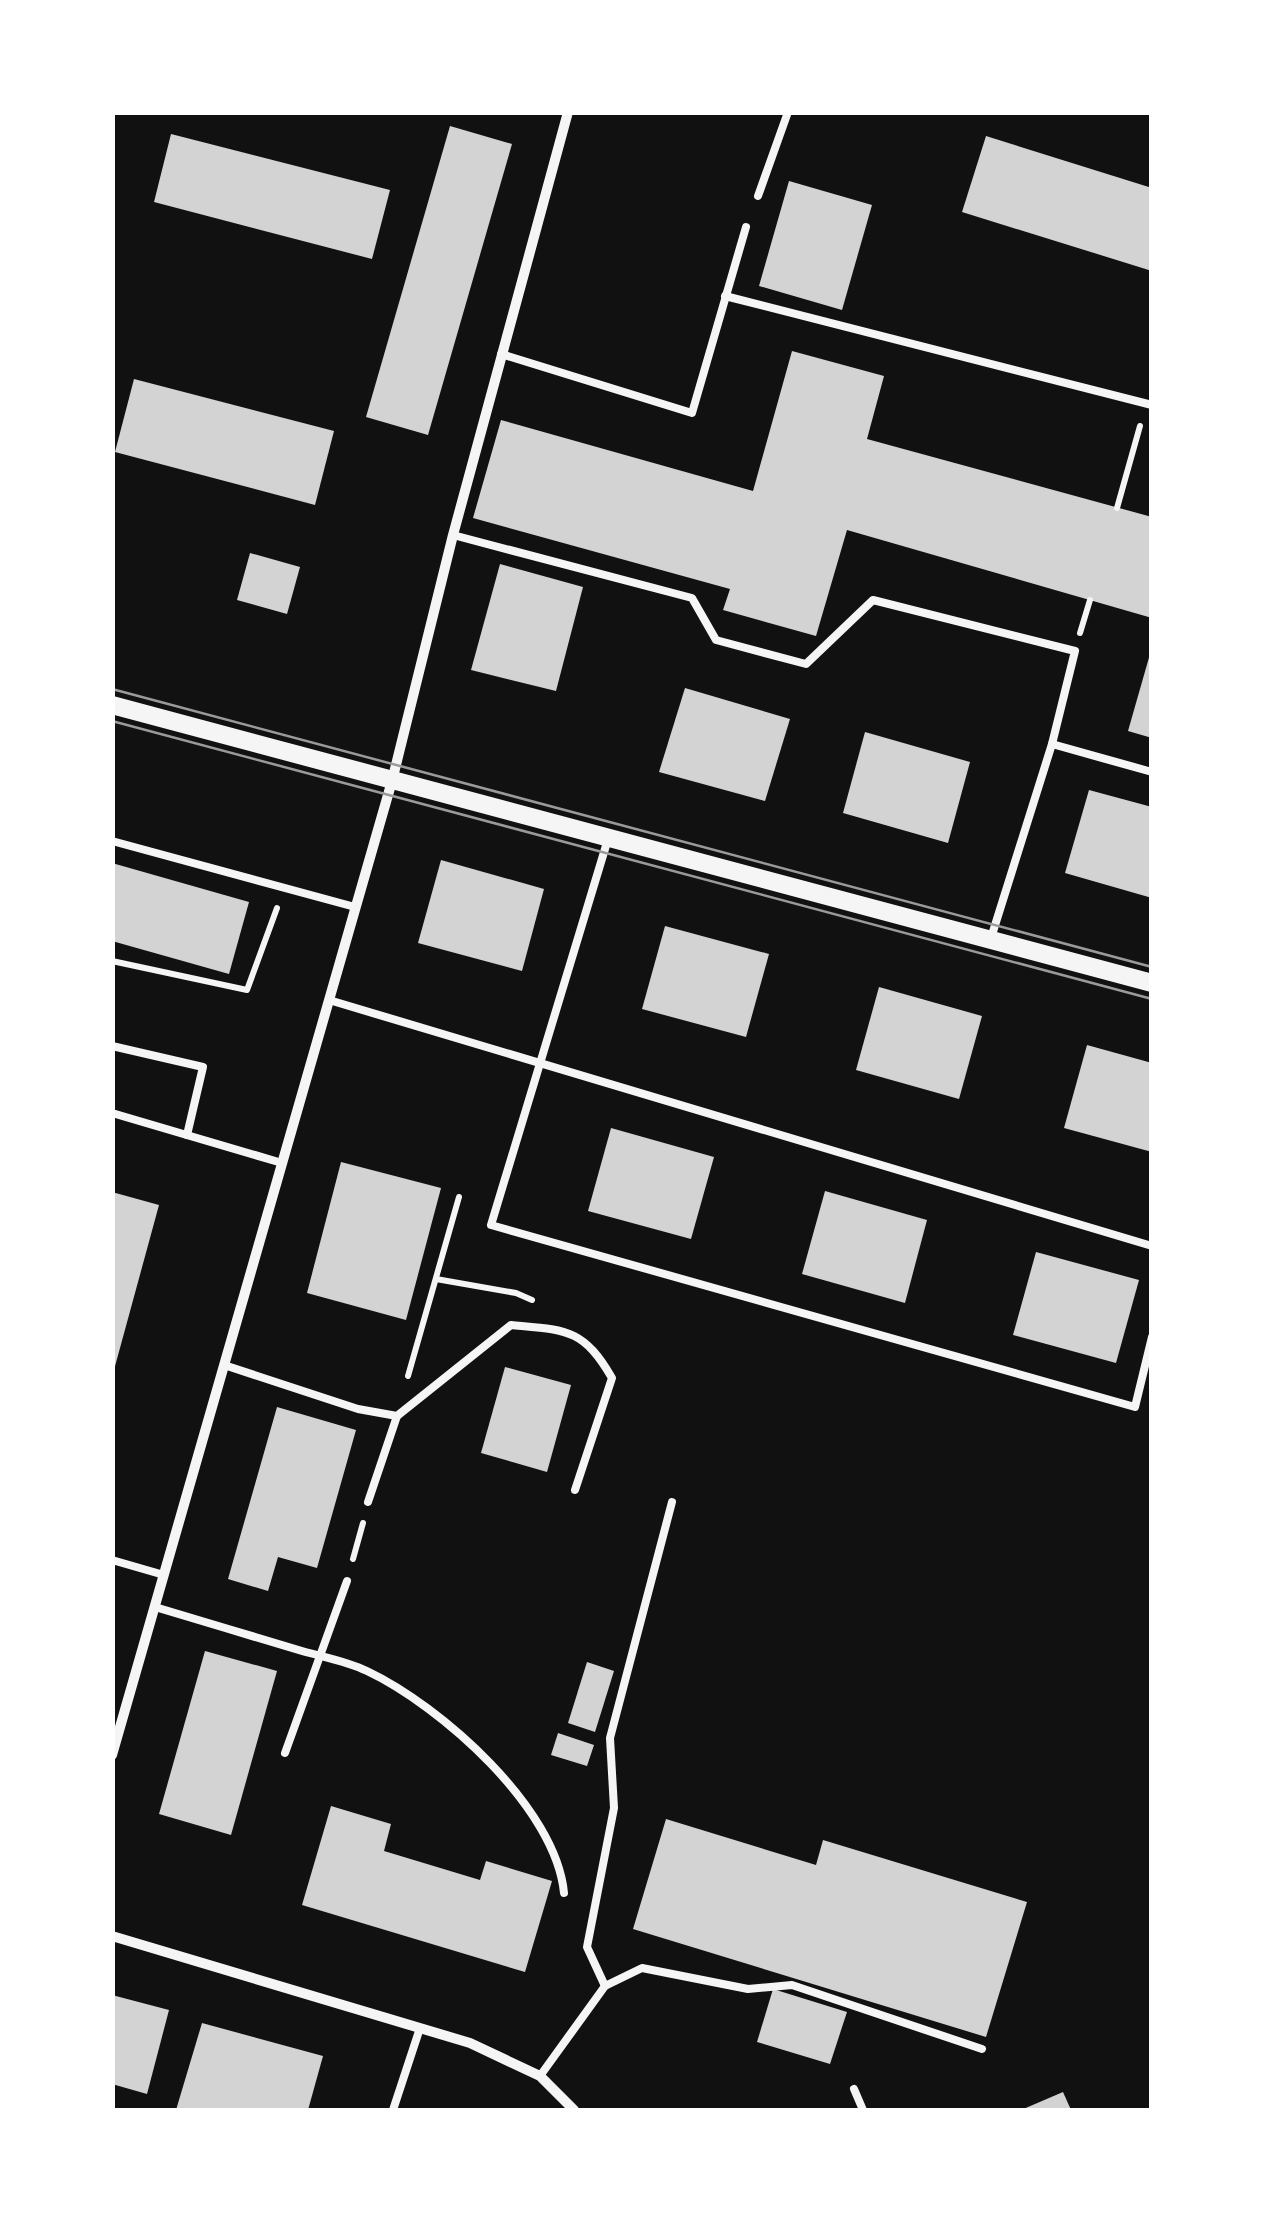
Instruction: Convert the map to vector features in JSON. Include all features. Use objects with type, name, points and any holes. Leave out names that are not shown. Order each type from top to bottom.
[{"type":"street","points":[[112,1755],[392,782],[452,534],[568,112]]},
{"type":"street","points":[[112,705],[1152,983]]},
{"type":"street","points":[[112,1936],[470,2043],[540,2076],[574,2110]]},
{"type":"lane","points":[[758,196],[788,112]]},
{"type":"lane","points":[[501,354],[692,412],[746,228]]},
{"type":"lane","points":[[725,296],[1149,406]]},
{"type":"lane","points":[[452,534],[692,598],[716,640],[806,664],[872,600],[1075,650],[1052,744],[991,940]]},
{"type":"lane","points":[[1052,744],[1152,772]]},
{"type":"lane","points":[[608,839],[491,1225],[1136,1407],[1152,1337]]},
{"type":"lane","points":[[112,841],[356,908]]},
{"type":"lane","points":[[329,1000],[1152,1246]]},
{"type":"lane","points":[[112,1046],[203,1066],[186,1135]]},
{"type":"lane","points":[[112,1113],[282,1163]]},
{"type":"lane","points":[[368,1502],[397,1416],[511,1325],[559,1330],[593,1344],[612,1378],[575,1490]]},
{"type":"lane","points":[[224,1365],[358,1409],[397,1416]]},
{"type":"lane","points":[[605,1986],[587,1947],[614,1808],[610,1738],[672,1502]]},
{"type":"lane","points":[[112,1560],[164,1575]]},
{"type":"lane","points":[[285,1753],[347,1582]]},
{"type":"lane","points":[[155,1607],[366,1670],[400,1690],[472,1746],[514,1789],[546,1840],[562,1875],[564,1893]]},
{"type":"lane","points":[[540,2076],[605,1986],[642,1968],[748,1989],[792,1985],[982,2049]]},
{"type":"lane","points":[[393,2110],[420,2028]]},
{"type":"lane","points":[[854,2089],[862,2110]]},
{"type":"path","points":[[1116,508],[1149,406]]},
{"type":"path","points":[[112,961],[247,990],[284,888]]},
{"type":"path","points":[[397,1416],[460,1197]]},
{"type":"path","points":[[436,1279],[516,1293],[550,1308],[541,1328]]},
{"type":"path","points":[[347,1582],[368,1502]]},
{"type":"building","points":[[450,126],[512,144],[428,435],[366,417]]},
{"type":"building","points":[[171,134],[390,190],[372,259],[154,202]]},
{"type":"building","points":[[986,136],[1152,188],[1152,271],[962,212]]},
{"type":"building","points":[[789,181],[872,205],[842,310],[759,286]]},
{"type":"building","points":[[792,351],[884,376],[867,439],[1152,517],[1152,618],[847,530],[816,636],[723,610],[730,589],[473,518],[501,420],[753,491]]},
{"type":"building","points":[[134,379],[334,431],[315,505],[115,452]]},
{"type":"building","points":[[250,553],[300,567],[287,614],[237,600]]},
{"type":"building","points":[[500,564],[583,587],[556,691],[471,670]]},
{"type":"building","points":[[1152,654],[1152,738],[1128,731]]},
{"type":"building","points":[[685,688],[790,719],[765,801],[659,772]]},
{"type":"building","points":[[865,732],[970,762],[948,843],[843,813]]},
{"type":"building","points":[[1089,790],[1152,807],[1152,898],[1065,873]]},
{"type":"building","points":[[441,860],[544,889],[522,971],[418,943]]},
{"type":"building","points":[[112,863],[249,902],[229,974],[112,941]]},
{"type":"building","points":[[665,926],[769,954],[746,1037],[642,1009]]},
{"type":"building","points":[[879,987],[982,1016],[959,1099],[856,1070]]},
{"type":"building","points":[[1087,1045],[1152,1063],[1152,1152],[1064,1128]]},
{"type":"building","points":[[611,1128],[714,1157],[691,1239],[588,1211]]},
{"type":"building","points":[[341,1162],[441,1188],[406,1320],[307,1293]]},
{"type":"building","points":[[825,1191],[927,1220],[905,1303],[802,1274]]},
{"type":"building","points":[[112,1192],[159,1205],[114,1370],[112,1370]]},
{"type":"building","points":[[1036,1252],[1139,1280],[1116,1363],[1013,1335]]},
{"type":"building","points":[[505,1367],[571,1385],[547,1472],[481,1453]]},
{"type":"building","points":[[277,1407],[356,1430],[317,1568],[278,1557],[268,1591],[228,1579]]},
{"type":"building","points":[[205,1651],[277,1671],[231,1835],[159,1814]]},
{"type":"building","points":[[587,1662],[614,1671],[595,1732],[568,1723]]},
{"type":"building","points":[[558,1733],[594,1745],[587,1766],[551,1755]]},
{"type":"building","points":[[331,1806],[391,1824],[384,1851],[480,1880],[486,1861],[552,1881],[525,1972],[302,1905]]},
{"type":"building","points":[[666,1819],[816,1865],[823,1840],[1027,1902],[986,2037],[633,1929]]},
{"type":"building","points":[[773,1989],[847,2012],[830,2064],[757,2042]]},
{"type":"building","points":[[112,1995],[169,2010],[147,2094],[112,2084]]},
{"type":"building","points":[[202,2023],[323,2056],[308,2110],[176,2110]]},
{"type":"building","points":[[1063,2092],[1071,2110],[1021,2110]]},
{"type":"tram line","points":[[112,689],[1152,967]]},
{"type":"tram line","points":[[112,721],[1152,999]]}]
